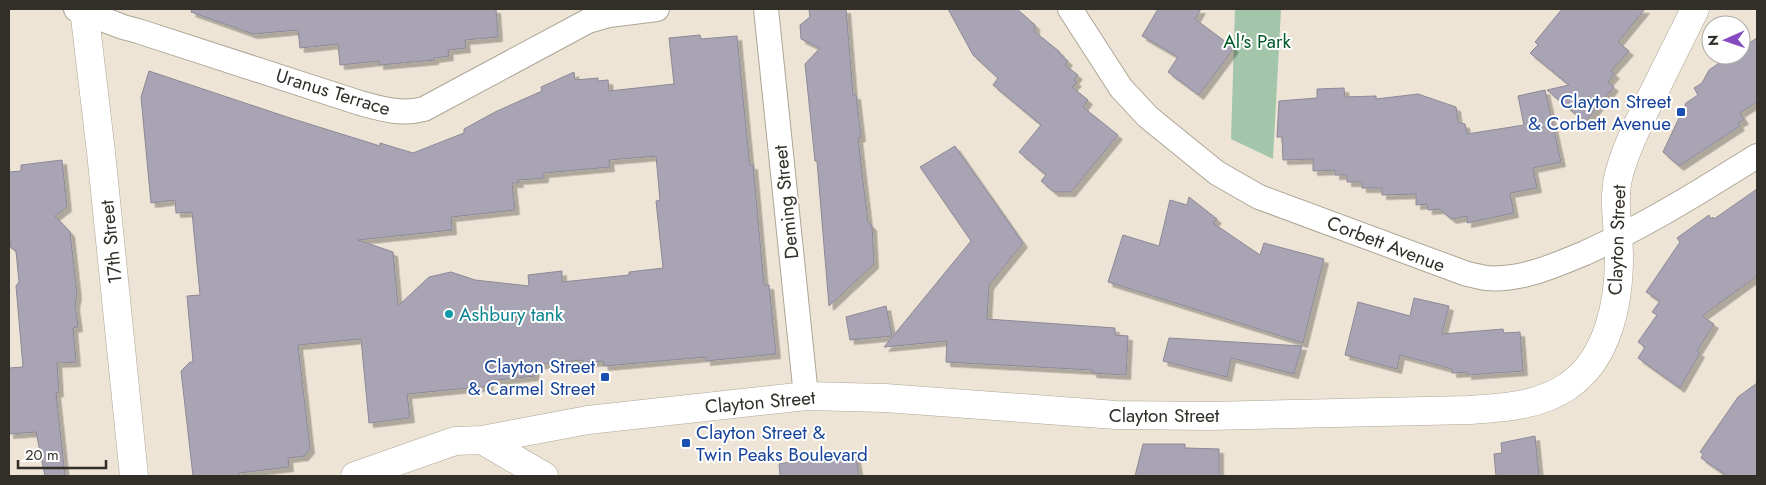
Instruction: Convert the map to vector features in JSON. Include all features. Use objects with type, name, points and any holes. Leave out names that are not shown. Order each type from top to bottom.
[{"type":"main road","name":"Clayton Street","points":[[356,476],[442,444],[455,441],[482,440],[588,420],[806,396],[885,398],[1067,413],[1161,416],[1469,410],[1523,404],[1544,398],[1567,387],[1583,373],[1596,355],[1607,332],[1614,307],[1618,278],[1616,215],[1618,176],[1639,121],[1695,9]]},
{"type":"main road","name":"17th Street","points":[[82,10],[101,152],[134,476]]},
{"type":"main road","points":[[482,440],[544,476]]},
{"type":"street","name":"Uranus Terrace","points":[[82,10],[123,27],[360,103],[388,111],[411,113],[424,109],[588,21],[609,15],[657,9]]},
{"type":"street","name":"Deming Street","points":[[766,9],[806,396]]},
{"type":"street","name":"Corbett Avenue","points":[[1070,9],[1122,88],[1148,118],[1216,173],[1259,197],[1445,267],[1486,278],[1522,275],[1545,269],[1618,238],[1757,156]]},
{"type":"street","points":[[482,440],[515,476]]},
{"type":"green space","name":"Al's Park","points":[[1235,9],[1281,9],[1273,159],[1231,139]]},
{"type":"building","points":[[192,9],[496,9],[498,37],[465,40],[466,48],[448,50],[449,56],[434,58],[434,60],[379,65],[379,61],[340,65],[338,44],[300,48],[298,30],[253,34],[191,12]]},
{"type":"building","points":[[809,9],[846,9],[853,95],[856,95],[861,137],[858,138],[863,181],[868,222],[872,226],[874,264],[829,306],[817,161],[815,161],[805,64],[820,48],[801,39],[800,25],[810,17]]},
{"type":"building","points":[[948,9],[1017,9],[1035,25],[1035,32],[1068,61],[1065,65],[1078,75],[1074,80],[1077,82],[1072,87],[1088,100],[1083,107],[1118,135],[1071,192],[1054,192],[1041,181],[1046,175],[1019,152],[1041,125],[993,85],[998,78],[973,55]]},
{"type":"building","points":[[1158,9],[1201,9],[1195,19],[1234,48],[1199,95],[1168,72],[1178,57],[1142,36]]},
{"type":"building","points":[[1562,9],[1645,9],[1618,42],[1629,51],[1611,71],[1615,74],[1608,82],[1614,87],[1585,122],[1547,90],[1569,85],[1530,53],[1538,45],[1535,42]]},
{"type":"building","points":[[700,35],[701,39],[737,36],[749,158],[750,165],[753,165],[764,285],[769,285],[776,354],[706,361],[706,357],[604,366],[603,361],[583,363],[583,360],[534,365],[535,376],[488,381],[489,386],[407,394],[410,418],[369,423],[361,339],[298,345],[310,449],[304,456],[288,458],[289,467],[239,473],[239,476],[193,476],[181,371],[190,362],[193,362],[187,296],[200,295],[192,212],[176,213],[175,200],[151,203],[141,97],[149,71],[380,146],[380,143],[413,153],[464,133],[464,129],[495,112],[542,91],[541,87],[574,72],[575,80],[598,78],[598,81],[608,80],[609,91],[674,84],[669,38]],"holes":[[[656,156],[660,200],[656,201],[663,268],[629,272],[629,275],[562,282],[562,271],[528,275],[529,286],[475,280],[451,272],[429,277],[398,306],[393,252],[358,240],[452,230],[451,217],[515,210],[512,183],[519,183],[518,180],[544,178],[544,173],[610,167],[609,160]]]},
{"type":"building","points":[[1757,38],[1757,102],[1740,113],[1744,120],[1738,123],[1740,126],[1679,166],[1663,152],[1686,103],[1698,95],[1694,88],[1702,83],[1709,70],[1716,65],[1751,65],[1751,42]]},
{"type":"building","points":[[1344,88],[1345,97],[1376,96],[1376,99],[1418,94],[1456,107],[1458,122],[1465,124],[1467,134],[1524,125],[1518,96],[1545,90],[1561,162],[1533,168],[1537,188],[1510,193],[1514,213],[1467,223],[1467,216],[1452,219],[1439,209],[1428,210],[1427,204],[1416,205],[1416,194],[1382,195],[1382,188],[1362,188],[1362,182],[1347,182],[1347,175],[1335,175],[1335,170],[1313,171],[1313,159],[1283,160],[1282,137],[1277,137],[1279,101],[1317,98],[1317,89]]},
{"type":"building","points":[[955,146],[1023,243],[989,285],[987,319],[1115,328],[1115,335],[1128,336],[1126,375],[1092,373],[1092,370],[946,362],[947,341],[884,347],[971,241],[920,167]]},
{"type":"building","points":[[62,160],[67,207],[55,216],[70,232],[77,294],[75,305],[78,327],[73,328],[76,362],[57,363],[59,392],[56,393],[65,476],[45,476],[36,432],[9,434],[9,368],[23,367],[16,286],[19,282],[16,251],[11,248],[9,234],[9,172],[21,171],[21,165]]},
{"type":"building","points":[[1757,189],[1757,276],[1702,316],[1714,324],[1697,351],[1700,353],[1680,388],[1638,358],[1645,347],[1638,342],[1657,315],[1652,312],[1660,301],[1646,292],[1680,242],[1677,238],[1709,215],[1711,219],[1713,217],[1714,219]]},
{"type":"building","points":[[1189,197],[1217,219],[1213,223],[1260,255],[1264,243],[1324,259],[1303,343],[1108,282],[1123,235],[1159,246],[1170,200],[1187,205]]},
{"type":"building","points":[[1414,298],[1449,306],[1442,334],[1503,329],[1504,333],[1520,332],[1523,371],[1467,375],[1467,372],[1452,373],[1452,369],[1400,355],[1397,369],[1345,355],[1358,302],[1410,316]]},
{"type":"building","points":[[886,306],[892,336],[850,340],[846,317]]},
{"type":"building","points":[[1169,338],[1302,346],[1294,374],[1231,358],[1227,377],[1163,361]]},
{"type":"building","points":[[1757,383],[1757,476],[1727,476],[1701,458],[1703,454],[1700,452],[1738,397]]},
{"type":"building","points":[[1535,436],[1539,476],[1496,476],[1494,454],[1502,453],[1501,443]]},
{"type":"building","points":[[1143,444],[1185,444],[1185,448],[1219,449],[1219,476],[1135,476]]},
{"type":"building","points":[[855,451],[859,476],[780,476],[779,464]]},
{"type":"place","name":"Clayton Street & Corbett Avenue","points":[[1681,112]]},
{"type":"place","name":"Ashbury tank","points":[[449,314]]},
{"type":"place","name":"Clayton Street & Carmel Street","points":[[605,377]]},
{"type":"place","name":"Clayton Street & Twin Peaks Boulevard","points":[[686,443]]}]
